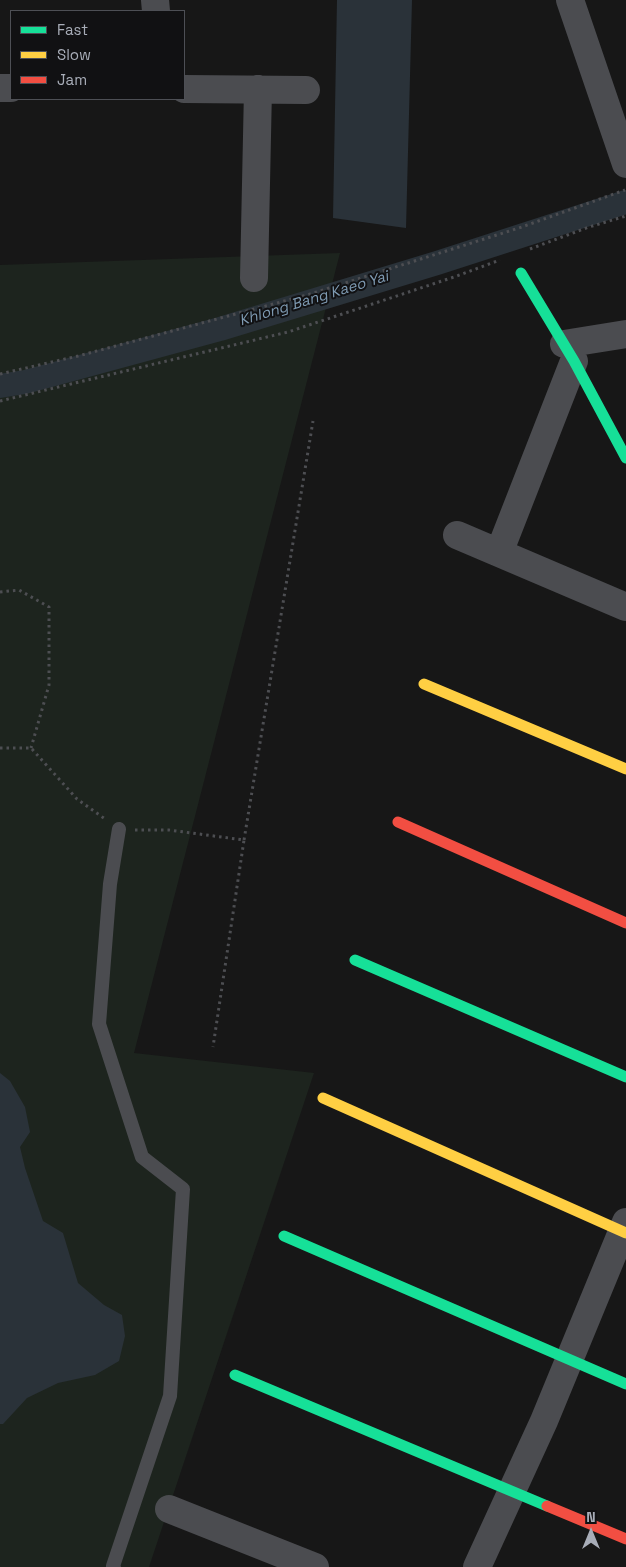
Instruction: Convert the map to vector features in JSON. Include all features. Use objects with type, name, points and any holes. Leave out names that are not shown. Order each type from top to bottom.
[{"type":"street","points":[[570,0],[626,164]]},
{"type":"street","points":[[185,89],[306,90]]},
{"type":"street","points":[[254,278],[258,89]]},
{"type":"street","points":[[521,273],[569,353],[626,458]]},
{"type":"street","points":[[569,353],[626,334]]},
{"type":"street","points":[[499,553],[569,353]]},
{"type":"street","points":[[457,535],[626,607]]},
{"type":"street","points":[[424,684],[626,769]]},
{"type":"street","points":[[398,822],[626,923]]},
{"type":"street","points":[[355,960],[626,1077]]},
{"type":"street","points":[[323,1098],[625,1229],[544,1421],[477,1567]]},
{"type":"street","points":[[284,1236],[626,1384]]},
{"type":"street","points":[[235,1375],[626,1539]]},
{"type":"street","points":[[169,1509],[315,1567]]},
{"type":"lane","points":[[114,1567],[170,1396],[183,1189],[142,1157],[98,1024],[110,884],[119,829]]},
{"type":"path","points":[[0,374],[78,356],[307,295],[519,228],[626,189]]},
{"type":"path","points":[[526,250],[626,216]]},
{"type":"path","points":[[0,402],[288,332],[454,277],[508,257]]},
{"type":"path","points":[[213,1047],[244,840],[313,421]]},
{"type":"path","points":[[0,592],[19,590],[49,607],[49,686],[31,748]]},
{"type":"path","points":[[0,748],[31,748],[77,799],[119,829],[169,830],[244,840]]},
{"type":"shaded area","points":[[337,0],[412,0],[406,228],[333,218]]},
{"type":"shaded area","points":[[340,253],[134,1053],[314,1073],[149,1567],[0,1567],[0,265]]},
{"type":"shaded area","points":[[0,1073],[10,1081],[25,1107],[30,1132],[20,1147],[43,1221],[63,1233],[78,1283],[104,1305],[122,1315],[125,1336],[119,1361],[95,1375],[58,1383],[27,1398],[3,1424],[0,1424]]},
{"type":"waterway","name":"Khlong Bang Kaeo Yai","points":[[0,386],[25,382],[220,329],[437,263],[626,202]]},
{"type":"traffic: fast","points":[[521,273],[574,361],[626,458]]},
{"type":"traffic: fast","points":[[355,960],[626,1077]]},
{"type":"traffic: fast","points":[[284,1236],[626,1384]]},
{"type":"traffic: fast","points":[[235,1375],[547,1506]]},
{"type":"traffic: slow","points":[[424,684],[626,769]]},
{"type":"traffic: slow","points":[[323,1098],[626,1233]]},
{"type":"traffic: jam","points":[[398,822],[626,923]]},
{"type":"traffic: jam","points":[[547,1506],[626,1539]]}]
